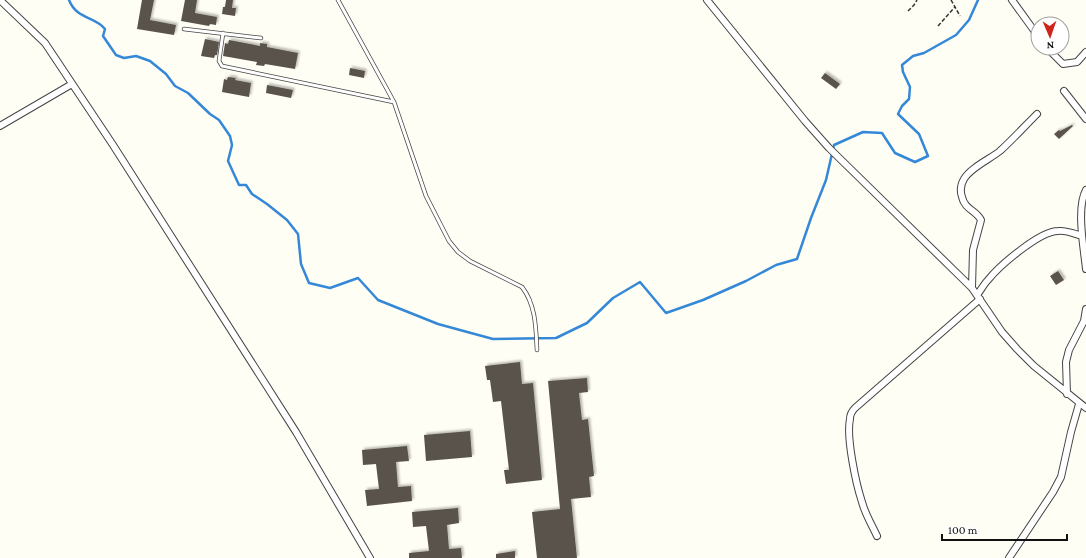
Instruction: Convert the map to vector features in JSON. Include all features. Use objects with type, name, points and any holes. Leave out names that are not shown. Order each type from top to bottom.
[{"type":"street","points":[[0,0],[45,43],[113,146],[296,432],[370,558]]},
{"type":"street","points":[[706,0],[805,121],[837,157],[972,288],[1002,332],[1017,349],[1034,366],[1079,404],[1086,408]]},
{"type":"street","points":[[1012,0],[1030,25]]},
{"type":"street","points":[[1055,56],[1063,64],[1077,62],[1086,52]]},
{"type":"street","points":[[0,126],[72,84]]},
{"type":"street","points":[[1064,91],[1086,119]]},
{"type":"street","points":[[972,288],[973,250],[981,220],[980,217],[967,208],[964,203],[961,194],[962,182],[969,173],[999,151],[1037,114]]},
{"type":"street","points":[[1086,190],[1082,203],[1082,236],[1086,269]]},
{"type":"street","points":[[877,536],[862,502],[858,486],[849,427],[851,413],[978,297],[988,280],[996,271],[1033,240],[1043,234],[1059,230],[1082,236]]},
{"type":"street","points":[[1067,394],[1066,362],[1069,350],[1084,321],[1086,309]]},
{"type":"street","points":[[1009,558],[1053,492],[1061,477],[1079,404]]},
{"type":"lane","points":[[338,0],[394,102],[426,196],[449,241],[458,252],[470,261],[522,287],[528,294],[536,329],[537,350]]},
{"type":"lane","points":[[184,29],[261,38]]},
{"type":"lane","points":[[223,33],[219,61],[222,66],[394,102]]},
{"type":"path","points":[[908,11],[914,6],[917,0]]},
{"type":"path","points":[[951,0],[960,16]]},
{"type":"path","points":[[938,26],[955,8]]},
{"type":"building","points":[[142,0],[154,0],[150,20],[176,25],[174,35],[137,29]]},
{"type":"building","points":[[185,0],[197,0],[195,13],[217,17],[216,25],[210,24],[209,26],[181,21]]},
{"type":"building","points":[[226,0],[233,0],[232,8],[236,8],[235,16],[222,14]]},
{"type":"building","points":[[205,39],[219,42],[217,55],[215,55],[214,58],[201,56]]},
{"type":"building","points":[[229,40],[260,46],[260,43],[267,44],[267,47],[298,53],[295,69],[265,64],[264,66],[256,65],[257,62],[223,56],[225,43],[228,44]]},
{"type":"building","points":[[350,68],[365,71],[364,78],[349,75]]},
{"type":"building","points":[[825,73],[840,84],[836,89],[821,78]]},
{"type":"building","points":[[228,77],[251,83],[249,97],[222,92],[224,79],[227,80]]},
{"type":"building","points":[[267,85],[293,90],[291,98],[266,93]]},
{"type":"building","points":[[1072,125],[1073,126],[1059,139],[1054,134],[1059,130],[1060,131]]},
{"type":"building","points":[[1058,271],[1064,280],[1056,285],[1050,276]]},
{"type":"building","points":[[520,362],[522,384],[533,383],[542,480],[506,484],[504,470],[509,470],[501,401],[493,402],[490,380],[487,380],[485,366]]},
{"type":"building","points":[[587,378],[588,392],[579,393],[582,420],[588,419],[594,476],[589,477],[591,497],[571,499],[577,558],[537,558],[532,512],[560,509],[548,381]]},
{"type":"building","points":[[470,431],[472,457],[426,461],[424,435]]},
{"type":"building","points":[[407,446],[409,461],[396,462],[398,487],[411,486],[412,501],[367,506],[365,490],[379,489],[376,464],[363,465],[362,450]]},
{"type":"building","points":[[458,508],[459,523],[447,525],[449,549],[461,548],[462,558],[409,558],[409,553],[429,551],[426,526],[413,527],[412,512]]},
{"type":"building","points":[[515,551],[515,558],[496,558],[496,554]]},
{"type":"waterway","points":[[69,0],[72,6],[81,15],[96,22],[105,29],[103,36],[116,55],[124,58],[136,56],[150,61],[166,74],[175,86],[188,93],[210,114],[219,120],[230,136],[232,145],[228,161],[239,185],[246,185],[252,194],[287,220],[298,234],[301,264],[309,283],[330,288],[358,278],[378,300],[438,324],[493,339],[556,338],[587,323],[613,298],[640,282],[666,313],[703,300],[746,281],[776,265],[797,259],[826,180],[834,145],[863,132],[882,133],[895,153],[915,162],[928,156],[919,134],[898,114],[902,106],[909,99],[910,87],[903,72],[902,65],[913,56],[924,53],[956,35],[969,20],[978,0]]}]
